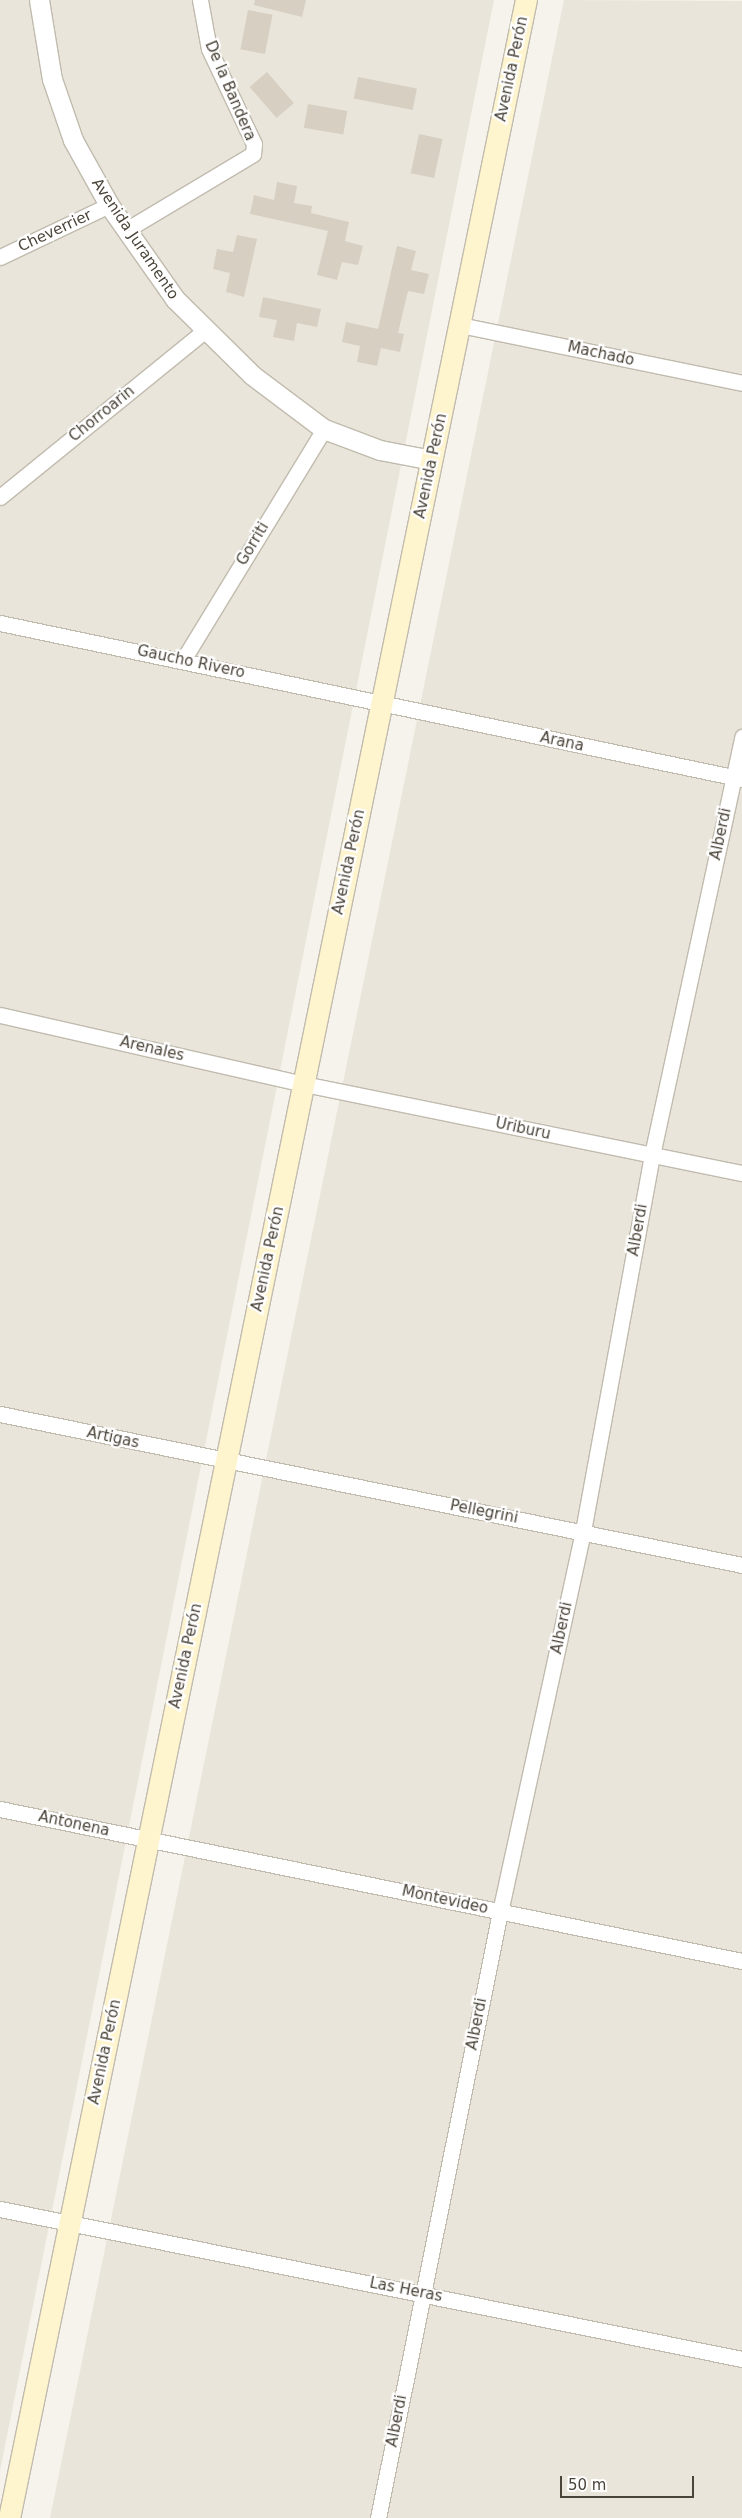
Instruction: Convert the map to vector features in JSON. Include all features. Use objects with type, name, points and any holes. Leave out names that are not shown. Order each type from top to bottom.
[{"type":"main road","name":"Avenida Perón","points":[[9,2518],[526,0]]},
{"type":"street","name":"Avenida Juramento","points":[[39,0],[45,50],[60,109],[73,140],[110,205],[175,300],[204,331],[252,375],[324,429],[380,450],[432,460]]},
{"type":"street","name":"De la Bandera","points":[[126,230],[253,154],[254,144],[209,49],[200,0]]},
{"type":"street","name":"Cheverrier","points":[[0,257],[110,205]]},
{"type":"street","name":"Machado","points":[[460,325],[742,383]]},
{"type":"street","name":"Chorroarin","points":[[0,497],[204,331]]},
{"type":"street","name":"Gorriti","points":[[183,660],[324,429]]},
{"type":"street","name":"Gaucho Rivero","points":[[0,623],[183,660],[381,706]]},
{"type":"street","name":"Arana","points":[[381,706],[738,778]]},
{"type":"street","name":"Alberdi","points":[[378,2518],[500,1912],[583,1531],[652,1155],[738,778],[742,737]]},
{"type":"street","name":"Arenales","points":[[0,1015],[304,1084]]},
{"type":"street","name":"Uriburu","points":[[304,1084],[742,1173]]},
{"type":"street","name":"Artigas","points":[[0,1414],[226,1462]]},
{"type":"street","name":"Pellegrini","points":[[226,1462],[583,1531],[742,1565]]},
{"type":"street","name":"Antonena","points":[[0,1809],[148,1839]]},
{"type":"street","name":"Montevideo","points":[[148,1839],[742,1962]]},
{"type":"street","name":"Las Heras","points":[[0,2209],[742,2358]]},
{"type":"shaded area","points":[[0,0],[494,0],[0,2471]]},
{"type":"shaded area","points":[[564,0],[742,1],[742,2518],[50,2518]]},
{"type":"building","points":[[255,0],[306,0],[302,17],[254,5]]},
{"type":"building","points":[[248,10],[273,15],[265,54],[240,49]]},
{"type":"building","points":[[267,72],[294,103],[277,118],[250,87]]},
{"type":"building","points":[[358,77],[417,88],[413,110],[354,99]]},
{"type":"building","points":[[308,104],[347,111],[343,135],[304,128]]},
{"type":"building","points":[[419,134],[442,139],[434,178],[411,173]]},
{"type":"building","points":[[277,182],[297,186],[294,203],[312,206],[311,213],[349,222],[345,241],[363,246],[358,265],[342,262],[337,280],[317,275],[328,231],[250,214],[254,195],[274,200]]},
{"type":"building","points":[[237,235],[257,239],[244,297],[226,292],[230,273],[213,269],[217,249],[233,252]]},
{"type":"building","points":[[397,246],[416,251],[411,270],[429,274],[424,294],[408,291],[398,333],[404,334],[400,352],[381,348],[377,366],[357,362],[360,346],[342,342],[346,322],[378,329]]},
{"type":"building","points":[[263,297],[321,309],[317,327],[297,323],[294,341],[273,337],[277,320],[259,317]]}]
